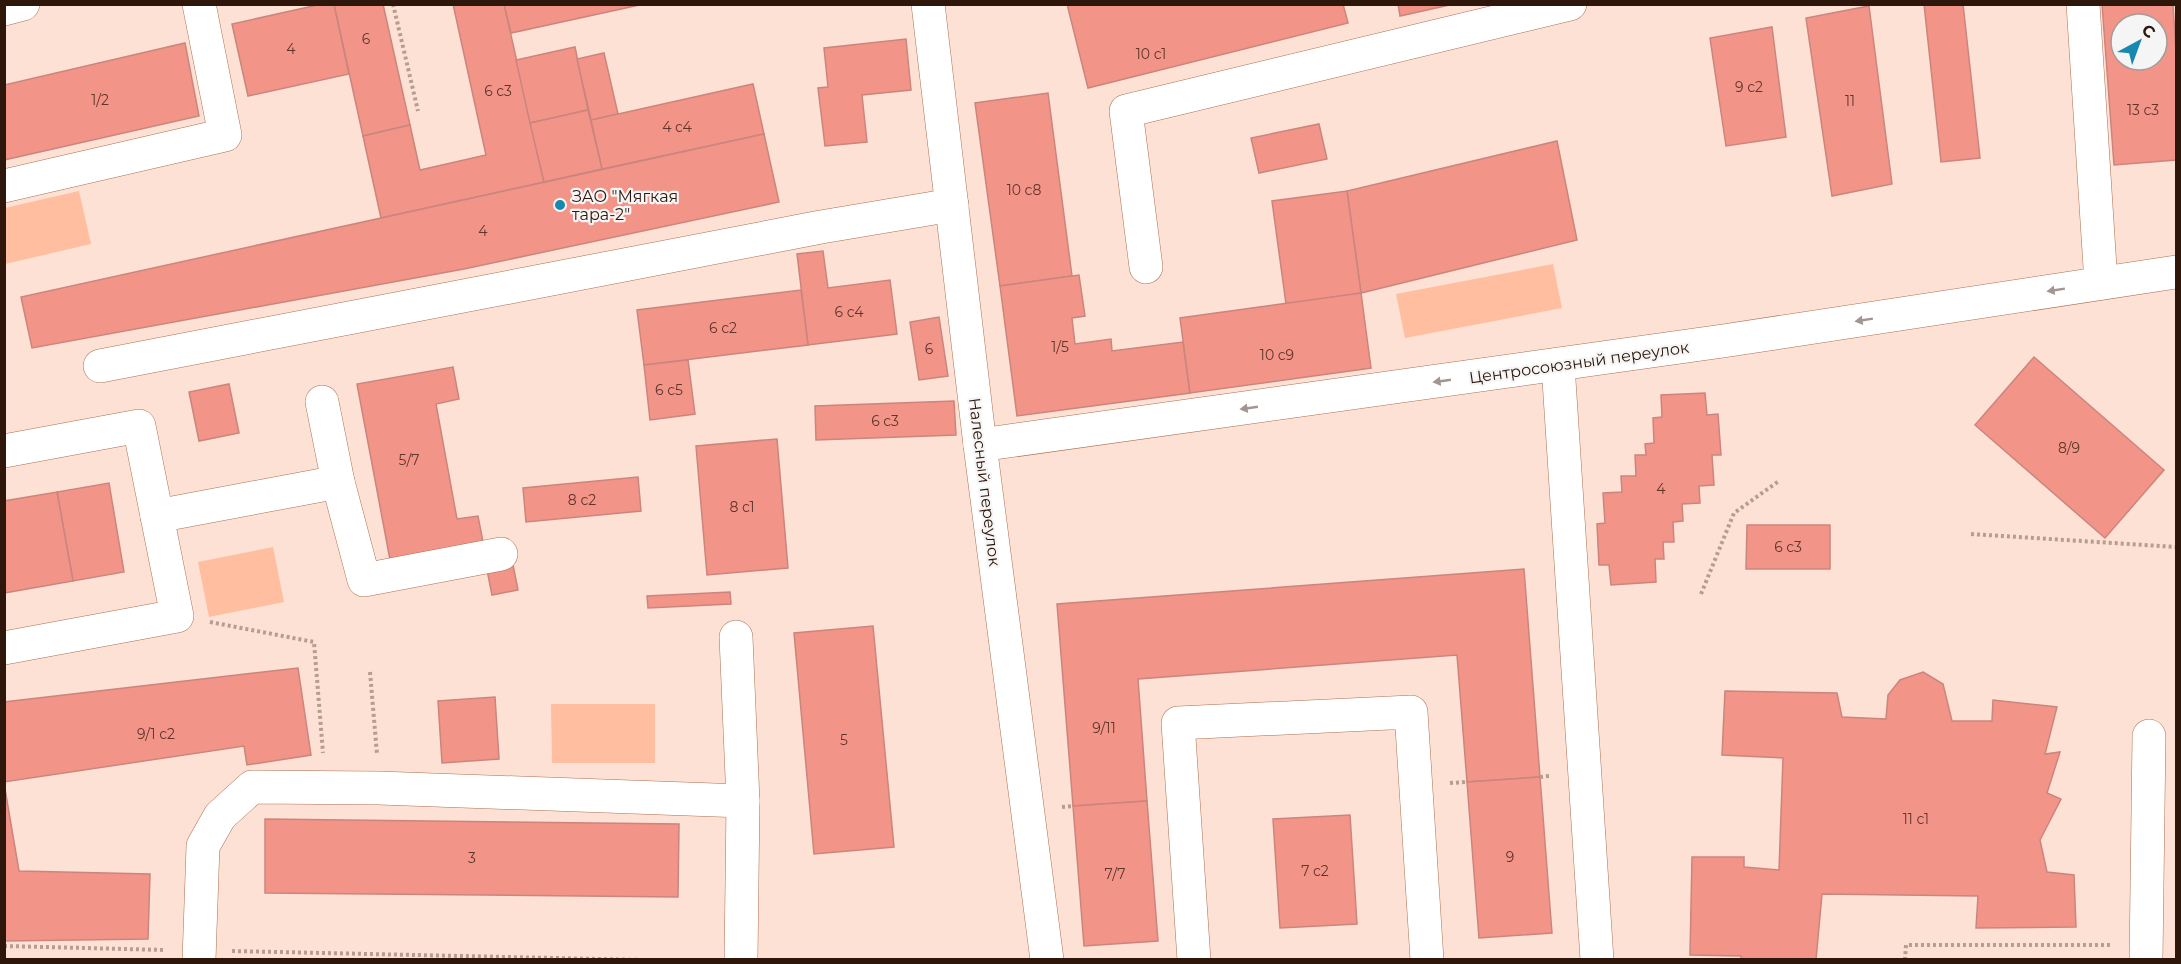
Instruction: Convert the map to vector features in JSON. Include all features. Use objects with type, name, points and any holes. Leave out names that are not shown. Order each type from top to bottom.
[{"type":"street","points":[[4,9],[22,4]]},
{"type":"street","points":[[4,186],[225,135],[199,4]]},
{"type":"street","name":"Налесный переулок","points":[[928,4],[980,445],[1047,960]]},
{"type":"street","points":[[1146,267],[1126,111],[1525,10],[1570,4]]},
{"type":"street","points":[[2083,4],[2101,283]]},
{"type":"street","points":[[100,366],[821,227],[952,205]]},
{"type":"street","name":"Центросоюзный переулок","points":[[980,445],[1558,365],[2176,272]]},
{"type":"street","points":[[1558,365],[1597,960]]},
{"type":"street","points":[[322,402],[338,482],[364,580],[501,554]]},
{"type":"street","points":[[4,451],[138,426],[177,616],[4,648]]},
{"type":"street","points":[[157,516],[338,482]]},
{"type":"street","points":[[736,637],[743,801],[741,960]]},
{"type":"street","points":[[1194,960],[1178,723],[1411,712],[1427,960]]},
{"type":"street","points":[[2146,952],[2149,736]]},
{"type":"street","points":[[199,955],[203,846],[220,816],[252,787],[379,788],[743,801]]},
{"type":"path","points":[[393,4],[418,111]]},
{"type":"path","points":[[1701,594],[1734,513],[1779,481]]},
{"type":"path","points":[[1971,534],[2176,547]]},
{"type":"path","points":[[177,616],[314,642],[326,787]]},
{"type":"path","points":[[370,672],[379,788]]},
{"type":"path","points":[[1059,807],[1073,806]]},
{"type":"path","points":[[1905,960],[1906,945],[2146,952]]},
{"type":"path","points":[[4,946],[199,955],[645,960]]},
{"type":"shaded area","points":[[79,191],[91,244],[5,264],[5,208]]},
{"type":"shaded area","points":[[1553,264],[1562,308],[1405,338],[1396,294]]},
{"type":"shaded area","points":[[273,547],[284,602],[209,617],[198,562]]},
{"type":"shaded area","points":[[551,704],[655,704],[655,763],[552,763]]},
{"type":"building","points":[[322,4],[334,4],[349,74],[248,96],[232,24]]},
{"type":"building","points":[[334,4],[383,4],[410,125],[363,136]]},
{"type":"building","points":[[453,4],[504,4],[544,182],[381,218],[363,136],[410,125],[420,170],[486,155]]},
{"type":"building","points":[[504,4],[644,4],[511,33]]},
{"type":"building","points":[[1067,4],[1343,4],[1348,23],[1088,88]]},
{"type":"building","points":[[1398,4],[1454,4],[1400,16]]},
{"type":"building","points":[[1924,4],[1963,4],[1980,158],[1941,162]]},
{"type":"building","points":[[2102,4],[2173,4],[2176,53],[2176,160],[2114,165]]},
{"type":"building","points":[[1869,6],[1892,184],[1832,196],[1806,18]]},
{"type":"building","points":[[1772,27],[1786,137],[1726,146],[1710,38]]},
{"type":"building","points":[[906,39],[911,90],[862,95],[867,142],[825,146],[818,88],[828,87],[824,48]]},
{"type":"building","points":[[185,43],[199,116],[4,160],[4,85]]},
{"type":"building","points":[[575,47],[588,110],[530,123],[516,60]]},
{"type":"building","points":[[604,53],[618,114],[591,120],[577,59]]},
{"type":"building","points":[[753,84],[764,134],[602,169],[591,120]]},
{"type":"building","points":[[1048,93],[1072,276],[1000,286],[975,103]]},
{"type":"building","points":[[588,110],[602,169],[544,182],[530,123]]},
{"type":"building","points":[[1319,124],[1327,159],[1259,173],[1251,138]]},
{"type":"building","points":[[764,134],[779,202],[464,269],[32,348],[21,297]]},
{"type":"building","points":[[1557,141],[1577,240],[1361,293],[1347,191]]},
{"type":"building","points":[[1347,191],[1361,293],[1286,304],[1272,201]]},
{"type":"building","points":[[823,251],[828,288],[890,280],[897,334],[808,345],[797,254]]},
{"type":"building","points":[[1079,275],[1085,316],[1072,318],[1075,344],[1111,339],[1112,351],[1183,342],[1190,393],[1017,416],[1000,286]]},
{"type":"building","points":[[801,290],[808,345],[644,365],[637,310]]},
{"type":"building","points":[[1361,293],[1371,368],[1190,393],[1180,318]]},
{"type":"building","points":[[939,317],[948,376],[919,380],[910,322]]},
{"type":"building","points":[[2034,357],[2164,470],[2105,538],[1975,425]]},
{"type":"building","points":[[688,360],[695,414],[650,420],[644,365]]},
{"type":"building","points":[[453,367],[459,399],[436,404],[457,519],[478,516],[484,547],[391,565],[357,384]]},
{"type":"building","points":[[229,384],[239,433],[199,441],[189,392]]},
{"type":"building","points":[[1705,393],[1707,415],[1718,414],[1721,455],[1712,455],[1714,485],[1699,486],[1700,503],[1682,504],[1683,521],[1673,522],[1674,542],[1663,542],[1664,559],[1655,559],[1656,582],[1611,585],[1609,565],[1599,565],[1597,524],[1605,523],[1603,493],[1622,492],[1621,476],[1636,476],[1635,455],[1646,455],[1645,444],[1654,443],[1653,418],[1662,417],[1661,395]]},
{"type":"building","points":[[954,401],[956,435],[816,440],[815,406]]},
{"type":"building","points":[[777,439],[788,568],[707,575],[696,446]]},
{"type":"building","points":[[638,477],[641,511],[526,522],[523,488]]},
{"type":"building","points":[[109,483],[124,572],[73,581],[57,492]]},
{"type":"building","points":[[57,492],[73,581],[4,593],[4,501]]},
{"type":"building","points":[[1747,525],[1830,525],[1830,569],[1746,569]]},
{"type":"building","points":[[513,565],[518,590],[492,595],[487,570]]},
{"type":"building","points":[[1524,569],[1540,777],[1467,782],[1457,655],[1138,679],[1147,801],[1073,806],[1057,604]]},
{"type":"building","points":[[730,592],[731,604],[648,608],[647,596]]},
{"type":"building","points":[[873,626],[894,847],[814,854],[794,633]]},
{"type":"building","points":[[298,668],[311,755],[247,765],[244,746],[4,782],[4,702]]},
{"type":"building","points":[[1923,672],[1943,684],[1952,721],[1992,721],[1993,700],[2057,707],[2045,754],[2060,752],[2047,793],[2061,799],[2040,840],[2047,872],[2074,875],[2076,927],[1976,928],[1978,896],[1822,894],[1816,960],[1741,960],[1741,956],[1690,955],[1692,857],[1744,857],[1744,867],[1779,870],[1783,758],[1722,755],[1725,691],[1837,693],[1842,717],[1886,719],[1888,695],[1900,680]]},
{"type":"building","points":[[495,697],[499,759],[442,763],[438,701]]},
{"type":"building","points":[[1540,777],[1552,933],[1479,938],[1467,782]]},
{"type":"building","points":[[4,783],[19,871],[150,874],[148,939],[4,941]]},
{"type":"building","points":[[1147,801],[1158,941],[1084,946],[1073,806]]},
{"type":"building","points":[[1350,815],[1357,924],[1280,928],[1273,819]]},
{"type":"building","points":[[265,819],[679,824],[678,897],[265,893]]},
{"type":"place","name":"ЗАО \"Мягкая тара-2\"","points":[[560,205]]}]
